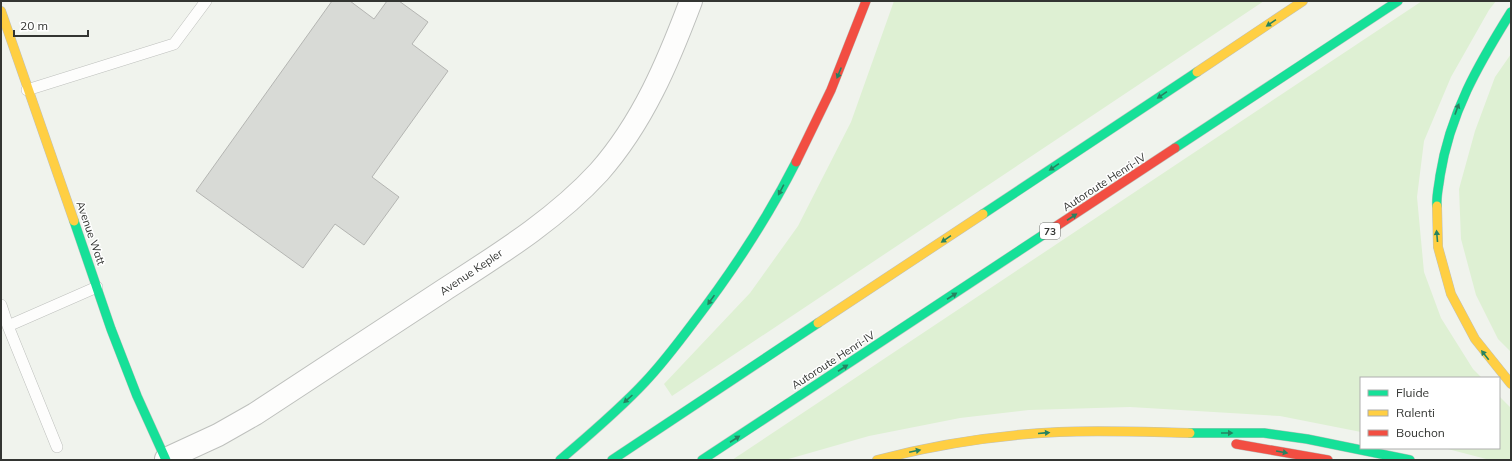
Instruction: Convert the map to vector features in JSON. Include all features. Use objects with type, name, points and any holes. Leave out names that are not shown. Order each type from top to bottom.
[{"type":"main road","points":[[853,37],[861,1]]},
{"type":"main road","points":[[560,460],[639,389],[710,301],[777,197],[804,146],[835,83],[866,1]]},
{"type":"main road","points":[[612,460],[1303,1]]},
{"type":"main road","name":"Autoroute Henri-IV","points":[[702,460],[1398,1]]},
{"type":"main road","name":"Avenue Watt","points":[[1,11],[3,25],[28,90],[96,287],[124,362],[165,460]]},
{"type":"main road","points":[[1511,12],[1488,47],[1461,98],[1442,155],[1436,210],[1437,237],[1441,265],[1450,294],[1460,317],[1474,340],[1511,384]]},
{"type":"main road","points":[[877,460],[915,450],[985,438],[1060,432],[1264,433],[1321,442],[1410,460]]},
{"type":"main road","points":[[1160,433],[1328,460]]},
{"type":"street","name":"Avenue Kepler","points":[[165,460],[218,435],[255,414],[484,264],[554,214],[577,194],[599,172],[637,121],[651,97],[663,71],[691,1]]},
{"type":"lane","points":[[28,90],[174,44],[206,1]]},
{"type":"lane","points":[[8,326],[96,287]]},
{"type":"lane","points":[[1,305],[57,447]]},
{"type":"green space","points":[[894,1],[1264,1],[672,396],[664,384],[750,293],[798,226],[851,122]]},
{"type":"green space","points":[[1422,1],[1496,1],[1489,10],[1451,77],[1424,141],[1417,197],[1424,272],[1441,318],[1473,369],[1481,377],[1360,377],[1360,432],[1280,416],[1130,407],[1029,410],[960,418],[869,436],[785,460],[732,460]]},
{"type":"green space","points":[[1511,54],[1511,352],[1498,339],[1476,295],[1461,239],[1459,189],[1475,131],[1495,77]]},
{"type":"green space","points":[[1500,397],[1511,408],[1511,460],[1490,460],[1448,449],[1500,449]]},
{"type":"building","points":[[332,1],[350,1],[374,19],[387,1],[399,1],[428,22],[412,44],[448,71],[372,177],[399,197],[364,245],[335,224],[303,268],[196,191]]},
{"type":"traffic: fast","points":[[1175,148],[1398,1]]},
{"type":"traffic: fast","points":[[1437,206],[1440,176],[1445,153],[1458,110],[1487,51],[1511,12]]},
{"type":"traffic: fast","points":[[983,214],[1197,72]]},
{"type":"traffic: fast","points":[[560,460],[625,402],[670,353],[735,265],[773,204],[796,162]]},
{"type":"traffic: fast","points":[[74,221],[111,329],[137,396],[166,460]]},
{"type":"traffic: fast","points":[[702,460],[1052,229]]},
{"type":"traffic: fast","points":[[612,460],[818,323]]},
{"type":"traffic: fast","points":[[1190,433],[1264,433],[1307,439],[1410,460]]},
{"type":"traffic: slow","points":[[1197,72],[1303,1]]},
{"type":"traffic: slow","points":[[1,11],[74,221]]},
{"type":"traffic: slow","points":[[1437,206],[1438,247],[1451,294],[1475,339],[1511,384]]},
{"type":"traffic: slow","points":[[818,323],[983,214]]},
{"type":"traffic: slow","points":[[877,460],[922,449],[1013,435],[1091,431],[1190,433]]},
{"type":"traffic: jam","points":[[796,162],[831,90],[866,1]]},
{"type":"traffic: jam","points":[[1052,229],[1175,148]]},
{"type":"traffic: jam","points":[[1236,444],[1328,460]]}]
